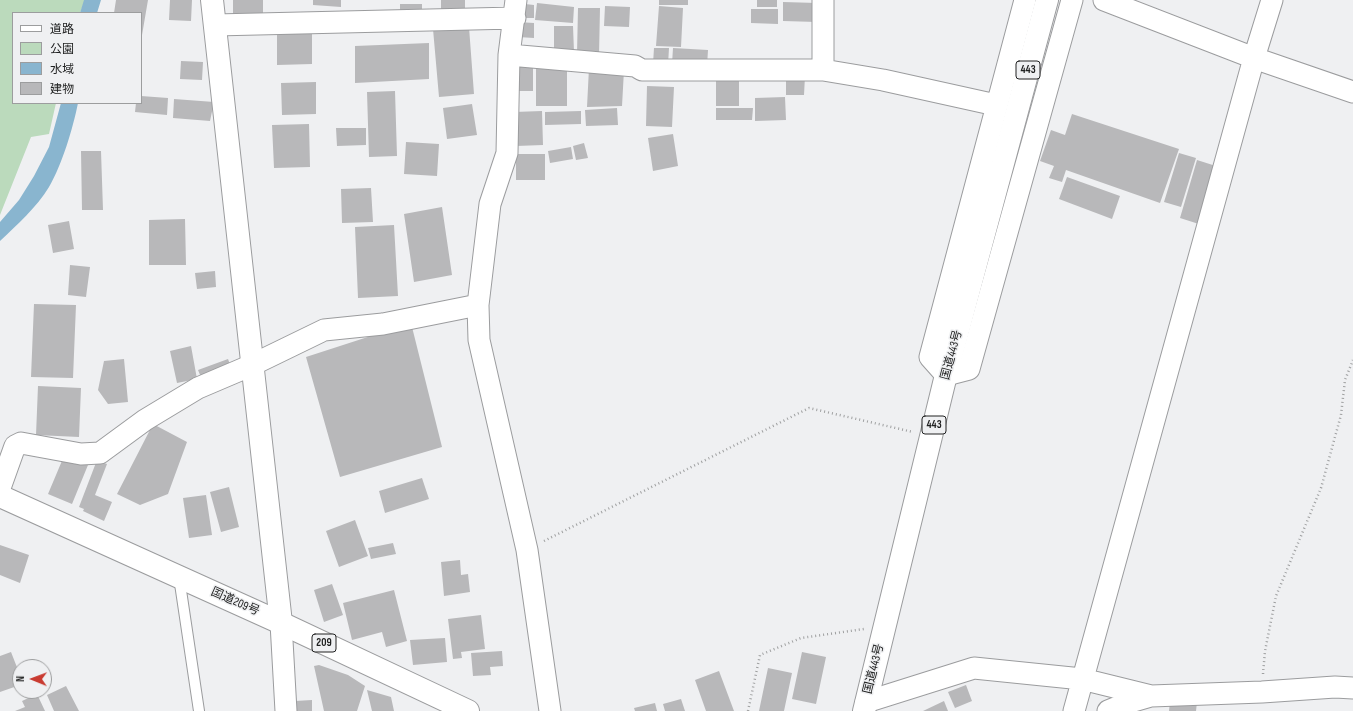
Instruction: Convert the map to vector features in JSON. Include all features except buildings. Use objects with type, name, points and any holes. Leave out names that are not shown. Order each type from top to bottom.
[{"type":"main road","points":[[212,0],[281,623]]},
{"type":"main road","name":"国道443号","points":[[865,707],[946,375],[1047,0]]},
{"type":"main road","name":"国道209号","points":[[0,496],[281,623],[468,711]]},
{"type":"street","points":[[823,0],[823,70]]},
{"type":"street","points":[[1025,0],[930,357],[946,375],[969,369],[1072,0]]},
{"type":"street","points":[[1104,0],[1254,58],[1353,92]]},
{"type":"street","points":[[1074,711],[1254,58],[1272,0]]},
{"type":"street","points":[[215,25],[515,9],[509,55],[507,154],[490,204],[478,305],[479,340],[527,550],[550,711]]},
{"type":"street","points":[[509,55],[635,66],[642,70],[823,70],[883,80],[996,105]]},
{"type":"street","points":[[0,488],[15,446],[21,443],[81,454],[100,453],[145,420],[198,388],[252,365],[324,330],[383,324],[478,305]]},
{"type":"street","points":[[281,623],[286,711]]},
{"type":"street","points":[[865,707],[974,668],[1082,680],[1151,696]]},
{"type":"street","points":[[1108,711],[1130,702],[1151,696],[1262,692],[1335,687],[1353,688]]},
{"type":"lane","points":[[179,577],[199,711]]},
{"type":"path","points":[[1262,692],[1265,651],[1276,596],[1321,488],[1341,416],[1345,380],[1353,360]]},
{"type":"path","points":[[527,550],[808,408],[931,437]]},
{"type":"path","points":[[748,711],[760,655],[801,638],[884,626]]},
{"type":"green space","points":[[0,0],[85,0],[80,12],[12,12],[12,104],[56,104],[49,134],[31,137],[0,215]]},
{"type":"water","points":[[84,0],[101,0],[97,12],[80,12]]},
{"type":"water","points":[[61,104],[78,104],[63,157],[49,187],[26,216],[0,241],[0,222],[19,200],[34,176],[49,147]]}]
